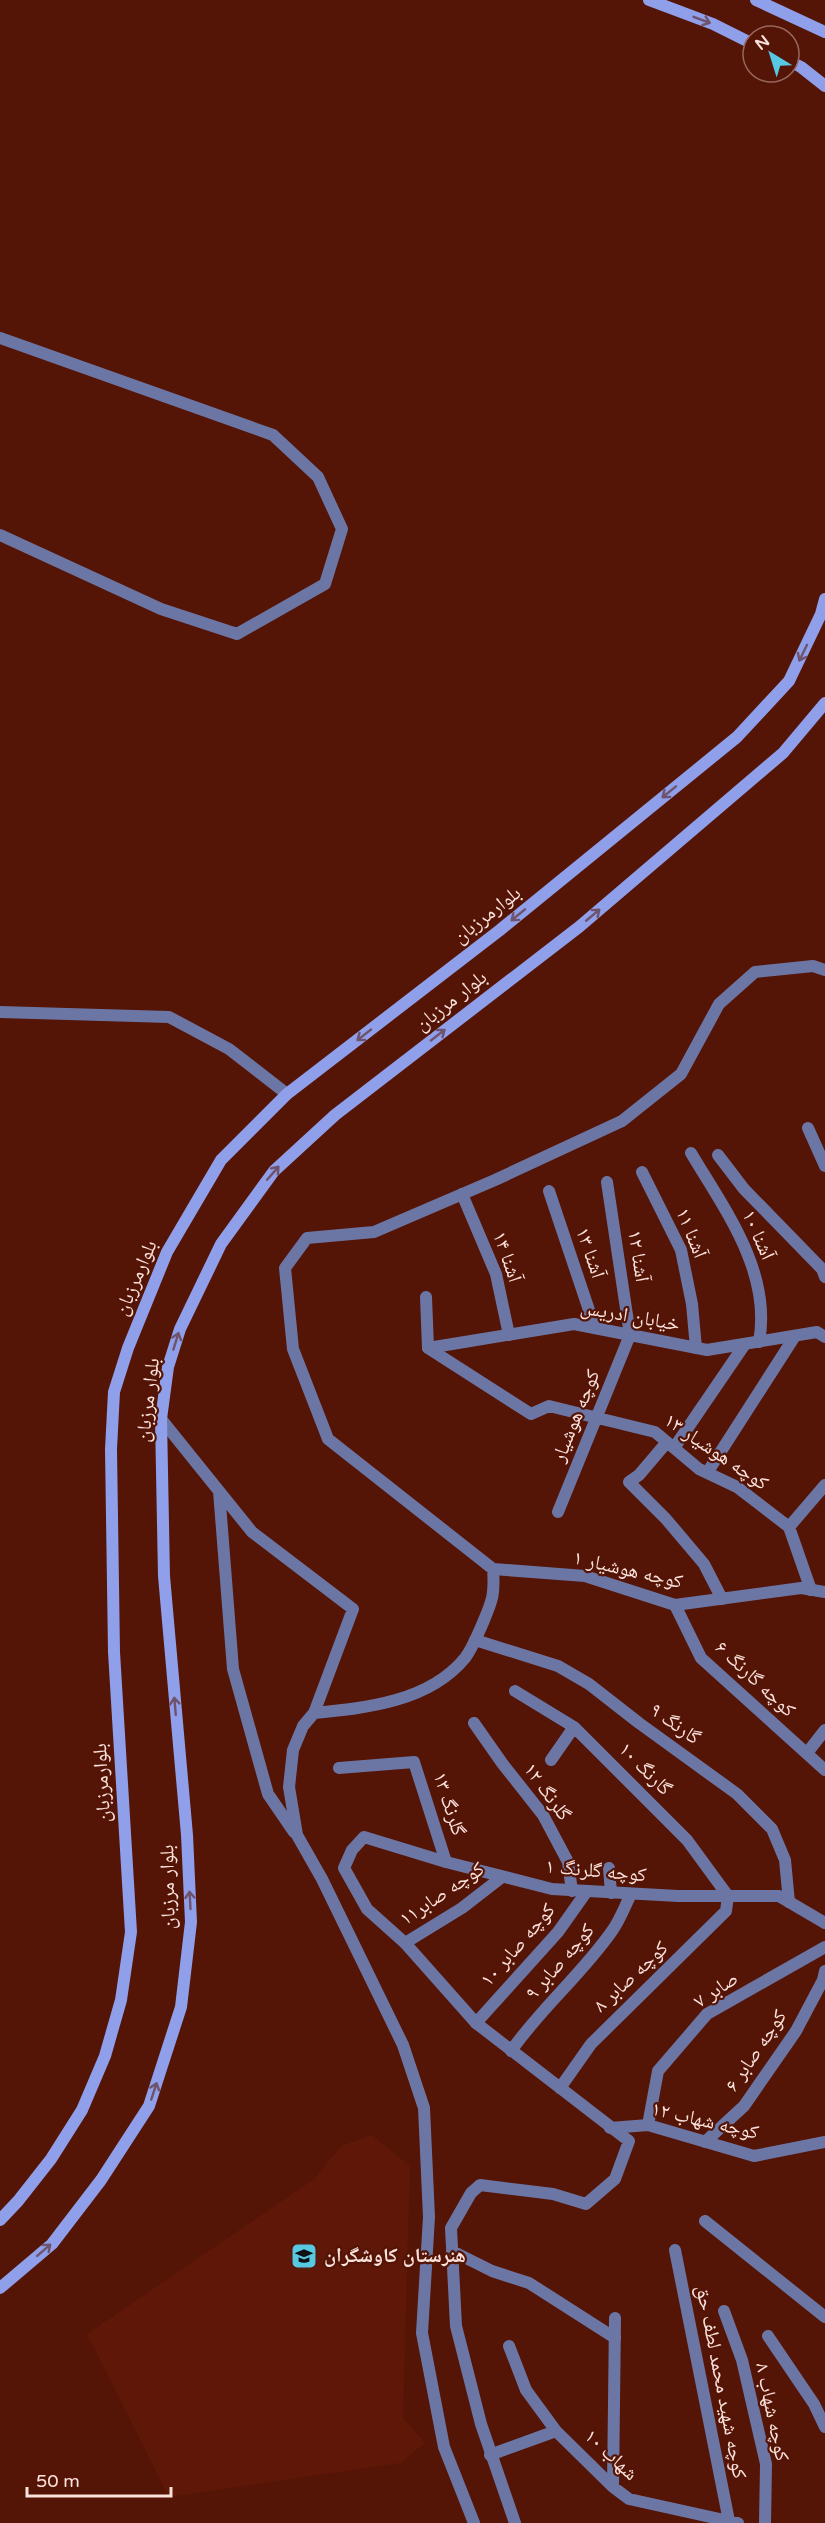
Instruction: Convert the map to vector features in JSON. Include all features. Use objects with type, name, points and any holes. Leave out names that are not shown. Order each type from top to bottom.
[{"type":"main road","points":[[649,0],[713,24],[741,38]]},
{"type":"main road","points":[[756,0],[825,32]]},
{"type":"main road","points":[[801,67],[825,86]]},
{"type":"main road","name":"بلوارمرزبان","points":[[0,2220],[51,2159],[82,2110],[105,2056],[122,2000],[131,1932],[114,1652],[111,1449],[114,1392],[128,1348],[167,1252],[221,1160],[287,1094],[501,930],[737,737],[789,681],[821,614],[825,599]]},
{"type":"main road","name":"بلوار مرزبان","points":[[0,2288],[52,2244],[101,2180],[149,2106],[181,2007],[191,1922],[187,1835],[164,1576],[161,1419],[168,1367],[180,1329],[221,1244],[274,1171],[335,1115],[579,927],[783,753],[825,703]]},
{"type":"street","points":[[0,338],[273,435],[318,477],[342,529],[325,584],[237,634],[161,609],[0,535]]},
{"type":"street","points":[[314,1713],[370,1708],[434,1686],[464,1658],[476,1640],[495,1594],[493,1569],[328,1439],[293,1349],[285,1268],[307,1238],[374,1232],[622,1121],[681,1074],[719,1004],[755,972],[813,966],[825,970]]},
{"type":"street","points":[[0,1012],[169,1017],[229,1049],[287,1094]]},
{"type":"street","points":[[808,1128],[825,1166]]},
{"type":"street","name":"آشنا ۱۰","points":[[691,1153],[740,1235],[755,1275],[763,1320],[759,1342]]},
{"type":"street","name":"آشنا ۱۰","points":[[718,1155],[744,1189],[822,1269],[825,1278]]},
{"type":"street","name":"آشنا ۱۱","points":[[642,1172],[681,1250],[692,1304],[696,1348]]},
{"type":"street","name":"آشنا ۱۲","points":[[607,1182],[630,1335]]},
{"type":"street","name":"آشنا ۱۳","points":[[549,1191],[595,1328]]},
{"type":"street","name":"آشنا ۱۴","points":[[462,1194],[496,1274],[509,1335]]},
{"type":"street","points":[[426,1297],[428,1348]]},
{"type":"street","name":"خیابان ادریس","points":[[428,1348],[574,1324],[706,1350],[817,1332],[825,1337]]},
{"type":"street","name":"کوچه هوشیار","points":[[558,1512],[630,1335]]},
{"type":"street","points":[[707,1473],[795,1336]]},
{"type":"street","points":[[723,1599],[704,1564],[666,1519],[629,1482],[670,1445],[746,1344]]},
{"type":"street","name":"کوچه هوشیار ۱۳","points":[[428,1348],[531,1414],[549,1406],[655,1432],[707,1473],[737,1487],[789,1527]]},
{"type":"street","points":[[161,1419],[252,1532],[353,1609],[314,1713],[303,1726],[293,1750],[289,1787],[297,1835]]},
{"type":"street","points":[[811,1590],[789,1527],[824,1488]]},
{"type":"street","points":[[219,1490],[233,1669],[268,1794],[297,1835],[322,1879],[403,2045],[424,2108],[429,2217],[422,2333],[444,2447],[474,2523]]},
{"type":"street","name":"کوچه هوشیار ۱","points":[[493,1569],[585,1576],[675,1605],[801,1588],[825,1592]]},
{"type":"street","name":"کوچه گارنگ ۶","points":[[675,1605],[701,1658],[825,1770]]},
{"type":"street","name":"گارنگ ۹","points":[[476,1640],[558,1666],[589,1684],[639,1724],[737,1794],[772,1829],[785,1860],[789,1902]]},
{"type":"street","name":"گارنگ ۱۰","points":[[515,1690],[574,1727],[687,1840],[728,1896]]},
{"type":"street","name":"گلرنگ ۱۲","points":[[474,1723],[502,1764],[543,1815],[568,1862],[572,1891]]},
{"type":"street","points":[[551,1760],[574,1727]]},
{"type":"street","points":[[807,1754],[825,1730]]},
{"type":"street","name":"گلرنگ ۱۳","points":[[339,1768],[414,1762],[447,1862]]},
{"type":"street","name":"کوچه گلرنگ ۱","points":[[405,1943],[367,1909],[344,1868],[352,1850],[364,1838],[552,1889],[631,1894],[779,1896],[825,1923]]},
{"type":"street","points":[[609,1869],[611,1893]]},
{"type":"street","name":"کوچه صابر۱۱","points":[[405,1943],[462,1908],[502,1877]]},
{"type":"street","name":"کوچه صابر ۱۰","points":[[476,2023],[558,1932],[587,1891]]},
{"type":"street","name":"کوچه صابر ۹","points":[[511,2051],[529,2026],[571,1983],[614,1929],[631,1894]]},
{"type":"street","name":"کوچه صابر ۸","points":[[560,2088],[591,2044],[726,1911],[728,1896]]},
{"type":"street","points":[[405,1943],[476,2023],[629,2141],[615,2179],[586,2204],[553,2194],[480,2185],[471,2193],[451,2228],[456,2326],[490,2455],[515,2523]]},
{"type":"street","name":"صابر ۷","points":[[648,2126],[658,2071],[707,2014],[825,1947]]},
{"type":"street","name":"کوچه صابر ۶","points":[[705,2142],[744,2106],[780,2055],[796,2031],[823,1980],[825,1971]]},
{"type":"street","name":"کوچه شهاب ۱۲","points":[[610,2128],[648,2126],[754,2156],[825,2142]]},
{"type":"street","points":[[705,2221],[825,2317]]},
{"type":"street","name":"کوچه شهید محمد لطف حق","points":[[675,2250],[734,2522]]},
{"type":"street","points":[[452,2251],[492,2271],[529,2283],[615,2338]]},
{"type":"street","name":"کوچه شهاب ۸","points":[[724,2311],[742,2360],[766,2464],[765,2523]]},
{"type":"street","points":[[613,2487],[615,2318]]},
{"type":"street","points":[[768,2336],[814,2404],[825,2427]]},
{"type":"street","name":"شهاب ۱۰","points":[[509,2346],[526,2390],[556,2431],[613,2487],[629,2499],[734,2522]]},
{"type":"street","points":[[490,2455],[556,2431]]},
{"type":"shaded area","name":"هنرستان کاوشگران","points":[[372,2135],[410,2166],[403,2417],[425,2443],[401,2463],[169,2497],[87,2334],[314,2179],[341,2146]]},
{"type":"place","name":"هنرستان کاوشگران","points":[[304,2256]]}]
